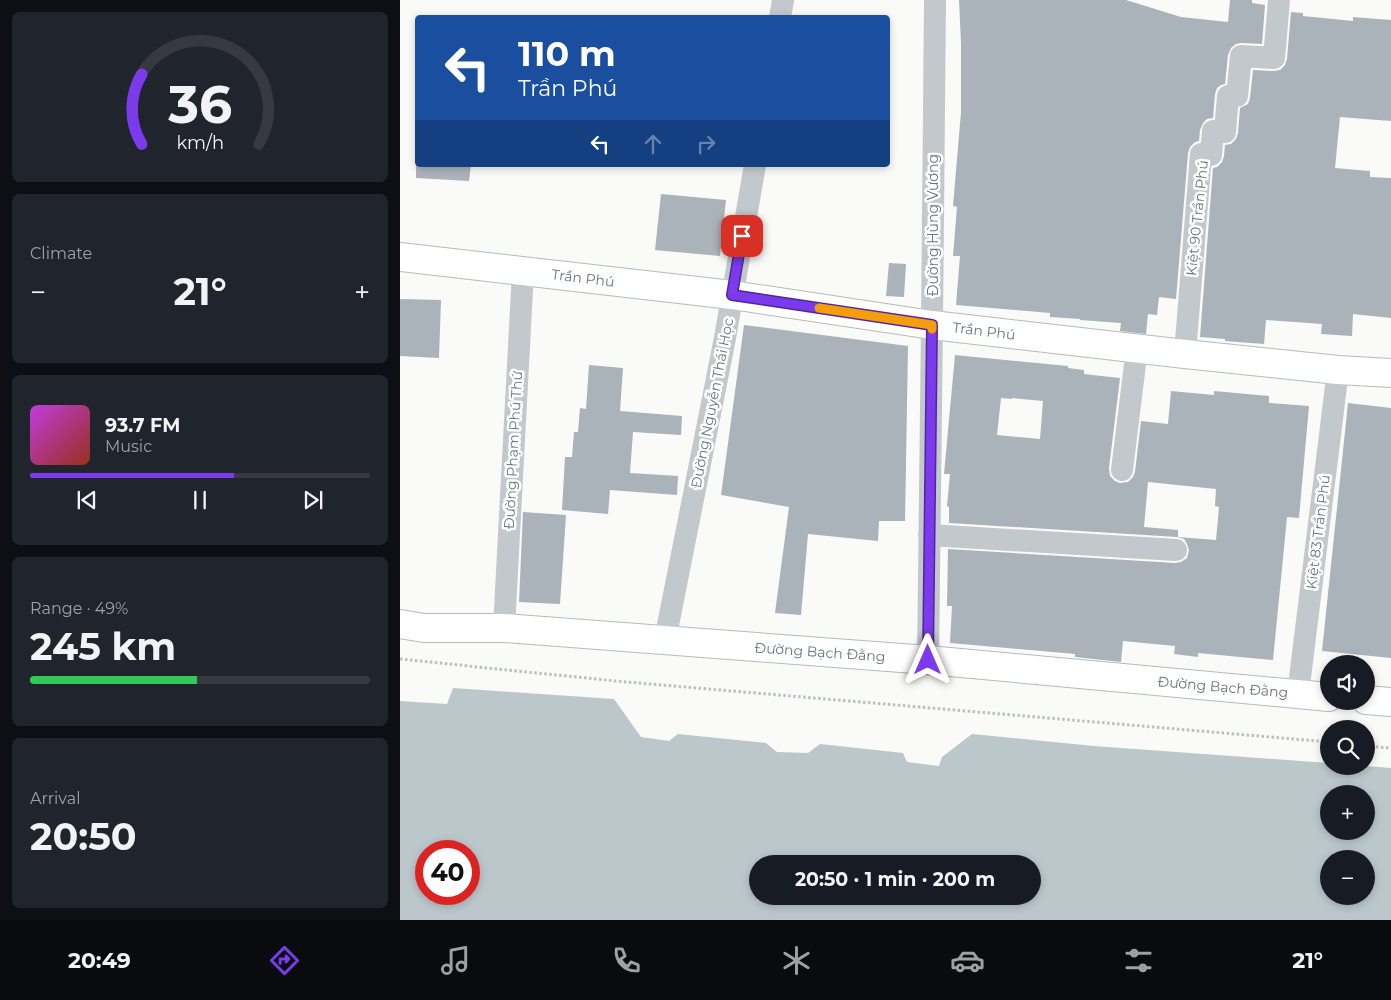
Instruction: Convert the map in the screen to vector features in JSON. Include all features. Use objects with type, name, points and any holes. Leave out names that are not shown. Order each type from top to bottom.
[{"type":"main road","name":"Trần Phú","points":[[400,257],[732,295],[932,325],[1185,354],[1338,370],[1391,373]]},
{"type":"main road","name":"Đường Bạch Đằng","points":[[400,624],[424,628],[504,628],[928,660],[1320,696]]},
{"type":"main road","points":[[1375,701],[1391,702]]},
{"type":"street","points":[[780,15],[783,0]]},
{"type":"street","name":"Đường Hùng Vương","points":[[928,660],[934,0]]},
{"type":"street","name":"Kiệt 90 Trần Phú","points":[[1185,354],[1201,154],[1211,155],[1213,131],[1225,132],[1228,96],[1237,96],[1241,56],[1274,58],[1279,0]]},
{"type":"street","name":"Đường Nguyễn Thái Học","points":[[665,640],[725,338],[755,167]]},
{"type":"street","name":"Đường Phạm Phú Thứ","points":[[504,628],[523,271]]},
{"type":"street","points":[[1122,470],[1137,348]]},
{"type":"street","name":"Kiệt 83 Trần Phú","points":[[1298,694],[1338,370]]},
{"type":"street","points":[[929,535],[1176,550]]},
{"type":"path","points":[[400,659],[614,681],[1320,741]]},
{"type":"path","points":[[1375,747],[1391,748]]},
{"type":"shaded area","points":[[453,688],[614,699],[641,737],[669,741],[678,734],[766,743],[777,752],[808,753],[820,744],[903,753],[907,762],[939,766],[942,757],[972,734],[1094,746],[1320,762],[1320,775],[1375,775],[1375,767],[1391,768],[1391,920],[400,920],[400,701],[447,704]]},
{"type":"building","points":[[959,0],[1126,0],[1181,17],[1228,22],[1230,0],[1252,0],[1252,3],[1265,5],[1262,44],[1241,43],[1231,48],[1228,55],[1225,84],[1217,88],[1215,94],[1213,118],[1207,119],[1203,123],[1199,141],[1190,147],[1176,299],[1159,297],[1157,315],[1148,314],[1146,334],[1120,331],[1121,323],[1050,317],[1050,313],[956,305],[960,256],[953,256],[957,207],[953,206],[961,112]]},
{"type":"building","points":[[1291,12],[1303,13],[1303,16],[1353,21],[1353,17],[1391,20],[1391,121],[1340,117],[1335,168],[1370,171],[1370,177],[1391,178],[1391,318],[1353,314],[1352,336],[1321,334],[1322,324],[1266,320],[1264,344],[1200,337],[1213,168],[1222,162],[1225,145],[1231,144],[1236,139],[1240,108],[1248,104],[1250,98],[1253,70],[1274,71],[1280,70],[1285,65]]},
{"type":"building","points":[[416,167],[471,167],[469,181],[416,178]]},
{"type":"building","points":[[661,194],[726,200],[720,256],[655,250]]},
{"type":"building","points":[[889,263],[906,264],[904,297],[886,296]]},
{"type":"building","points":[[400,299],[441,300],[439,358],[400,356]]},
{"type":"building","points":[[744,325],[908,346],[905,521],[879,521],[878,541],[808,534],[801,615],[775,613],[789,507],[721,495]]},
{"type":"building","points":[[955,355],[1068,366],[1068,368],[1084,370],[1084,374],[1120,378],[1109,468],[1110,476],[1120,483],[1128,482],[1135,472],[1141,421],[1168,424],[1171,391],[1214,395],[1214,391],[1269,396],[1269,403],[1309,406],[1299,518],[1287,517],[1273,660],[1198,653],[1198,657],[1174,654],[1175,646],[1123,641],[1121,662],[1075,657],[1075,654],[950,643],[952,606],[947,606],[948,549],[1175,563],[1187,558],[1189,550],[1184,539],[1177,537],[949,523],[949,507],[947,506],[950,474],[944,474]],"holes":[[[1001,398],[1043,401],[1040,439],[997,435]],[[1148,482],[1216,489],[1215,506],[1219,507],[1216,540],[1178,537],[1178,530],[1144,527]]]},
{"type":"building","points":[[589,365],[623,368],[620,411],[682,416],[681,435],[633,432],[630,473],[678,476],[677,495],[610,490],[608,514],[562,510],[565,457],[572,457],[574,432],[578,432],[580,408],[586,409]]},
{"type":"building","points":[[1348,403],[1391,408],[1391,658],[1322,651]]},
{"type":"building","points":[[523,512],[566,515],[560,604],[519,602]]},
{"type":"slow traffic","points":[[819,308],[932,325],[932,329]]},
{"type":"route","points":[[742,236],[732,295],[932,325],[928,660]]}]
